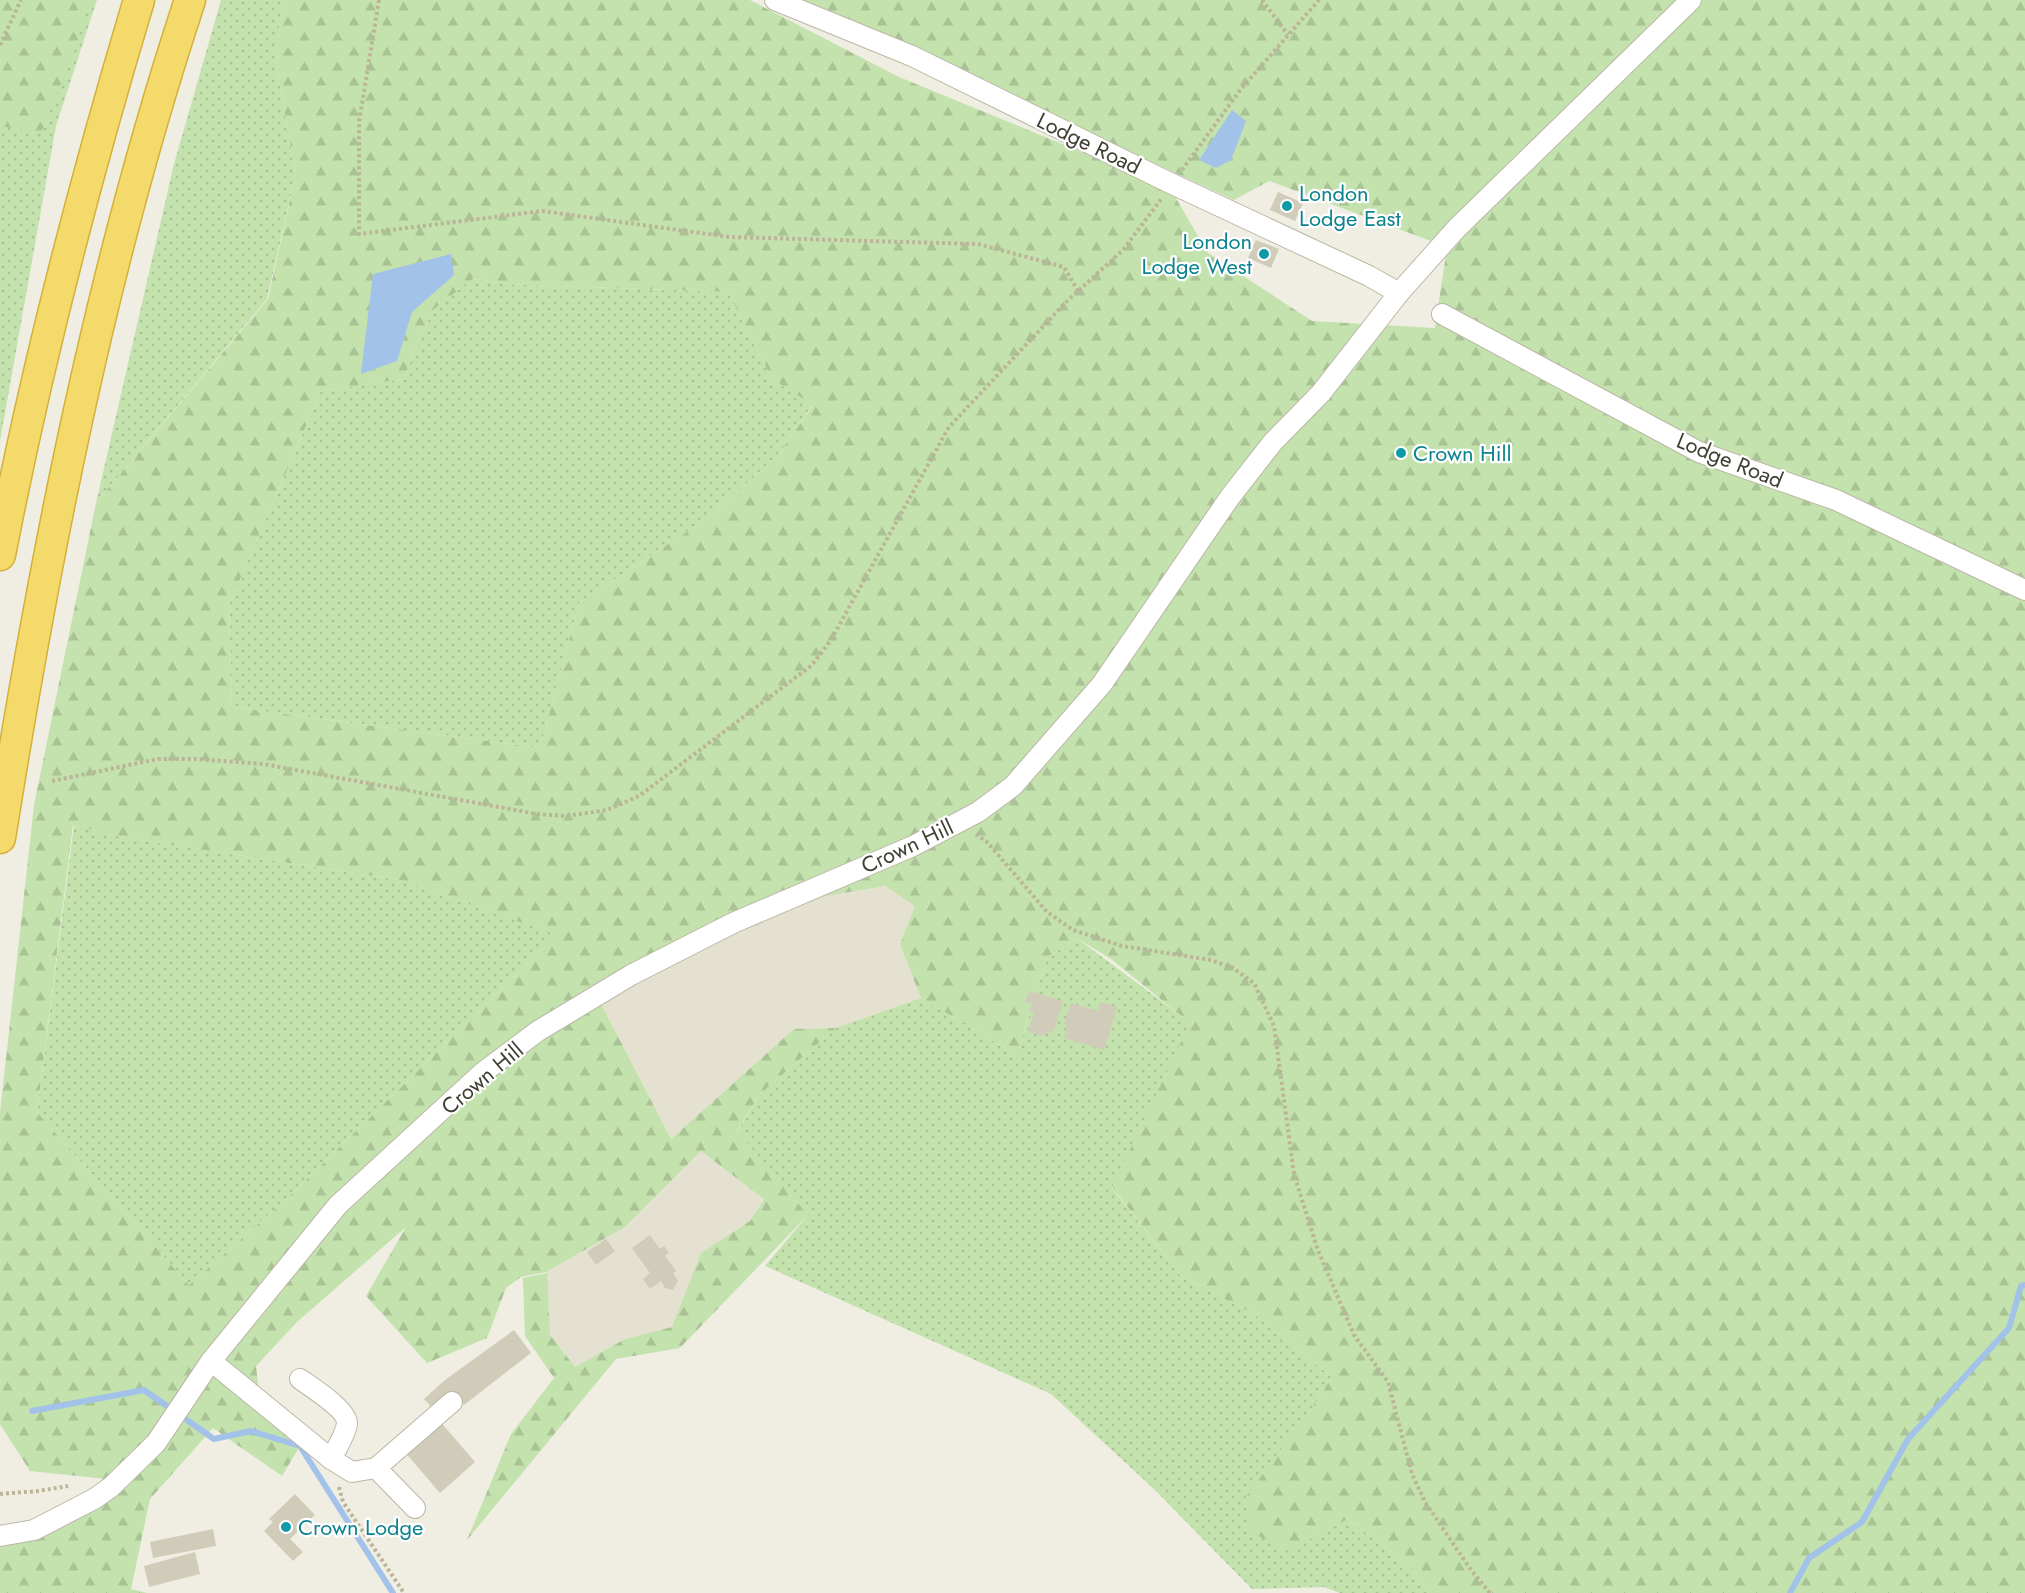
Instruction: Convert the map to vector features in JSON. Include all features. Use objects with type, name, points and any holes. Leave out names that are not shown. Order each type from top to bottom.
[{"type":"highway","points":[[0,555],[39,371],[91,167],[139,0]]},
{"type":"highway","points":[[0,838],[46,567],[88,373],[152,123],[190,0]]},
{"type":"street","name":"Lodge Road","points":[[775,0],[912,56],[1173,184],[1369,276],[1399,293]]},
{"type":"street","name":"Crown Hill","points":[[0,1536],[34,1530],[94,1499],[111,1487],[156,1443],[211,1361],[338,1205],[482,1073],[538,1031],[631,975],[733,923],[913,846],[978,812],[1013,786],[1102,684],[1230,497],[1273,442],[1321,393],[1399,293],[1457,228],[1691,0]]},
{"type":"street","name":"Lodge Road","points":[[1442,314],[1700,452],[1836,500],[2025,590]]},
{"type":"street","points":[[211,1361],[331,1460],[352,1472],[376,1468],[452,1402]]},
{"type":"street","points":[[300,1378],[343,1412],[347,1421],[331,1460]]},
{"type":"street","points":[[376,1468],[415,1508]]},
{"type":"path","points":[[0,45],[21,0]]},
{"type":"path","points":[[380,0],[359,122],[359,234],[542,211],[729,237],[978,244],[1064,267],[1078,291]]},
{"type":"path","points":[[1262,0],[1288,35]]},
{"type":"path","points":[[52,781],[158,759],[196,759],[263,764],[537,814],[566,816],[607,810],[639,796],[812,665],[831,640],[949,427],[1065,303],[1123,250],[1241,89],[1319,0]]},
{"type":"path","points":[[959,822],[988,843],[1047,912],[1073,930],[1122,946],[1211,960],[1233,968],[1254,983],[1274,1026],[1294,1174],[1317,1248],[1354,1335],[1388,1383],[1412,1474],[1425,1502],[1471,1570],[1490,1593]]},
{"type":"path","points":[[331,1460],[343,1502],[404,1593]]},
{"type":"path","points":[[0,1494],[68,1486]]},
{"type":"shaded area","points":[[885,886],[915,906],[900,944],[921,998],[836,1028],[794,1029],[671,1139],[597,996],[774,905]]},
{"type":"shaded area","points":[[701,1151],[764,1198],[750,1221],[701,1253],[672,1327],[625,1339],[575,1367],[550,1335],[546,1272],[625,1227]]},
{"type":"green space","points":[[0,0],[97,0],[56,126],[0,441]]},
{"type":"green space","points":[[0,0],[90,0],[74,52],[41,133],[0,126]]},
{"type":"green space","points":[[221,0],[282,0],[276,65],[296,173],[267,299],[96,503],[174,164]]},
{"type":"green space","points":[[282,0],[750,0],[899,77],[1170,188],[1208,253],[1312,321],[1435,328],[1447,247],[1269,181],[1234,200],[798,0],[2025,0],[2025,1593],[1429,1593],[1412,1568],[1348,1519],[1288,1551],[1251,1532],[1245,1498],[1332,1377],[1254,1314],[1181,1276],[1112,1187],[1190,1023],[1111,959],[1078,939],[1047,957],[1017,1055],[921,998],[900,944],[915,906],[885,886],[774,905],[597,996],[671,1139],[794,1029],[836,1028],[760,1094],[737,1131],[808,1215],[680,1348],[616,1359],[467,1540],[511,1434],[554,1378],[525,1336],[523,1278],[547,1273],[550,1335],[575,1367],[625,1339],[672,1327],[701,1253],[750,1221],[764,1199],[701,1151],[625,1227],[546,1272],[521,1277],[506,1288],[487,1338],[427,1363],[366,1296],[406,1227],[297,1322],[256,1366],[261,1410],[300,1446],[282,1476],[213,1428],[150,1499],[131,1589],[147,1593],[0,1593],[0,1538],[51,1530],[106,1479],[30,1471],[0,1424],[0,1113],[34,805],[96,503],[268,299],[296,173],[276,65]],"holes":[[[473,278],[504,284],[728,292],[772,379],[813,405],[777,456],[712,515],[579,603],[540,748],[232,707],[229,605],[321,391],[403,379],[433,310]],[[73,825],[121,837],[405,881],[551,933],[543,948],[294,1192],[189,1285],[37,1112]]]},
{"type":"green space","points":[[472,278],[504,284],[728,292],[772,379],[813,404],[777,456],[712,515],[579,603],[540,748],[232,707],[229,605],[321,391],[403,379],[433,310]]},
{"type":"green space","points":[[74,825],[121,837],[405,881],[552,933],[543,948],[294,1192],[189,1285],[37,1112]]},
{"type":"green space","points":[[1078,939],[1191,1023],[1112,1188],[1181,1276],[1254,1314],[1332,1377],[1318,1399],[1288,1550],[1348,1519],[1412,1568],[1429,1593],[1340,1593],[1324,1587],[1252,1589],[1154,1489],[1051,1394],[765,1266],[808,1215],[737,1132],[760,1094],[836,1028],[921,998],[1017,1055],[1047,957]]},
{"type":"water","points":[[1232,110],[1246,121],[1231,160],[1216,168],[1199,160]]},
{"type":"water","points":[[451,254],[454,275],[412,312],[397,361],[361,374],[373,274]]},
{"type":"building","name":"London Lodge East","points":[[1278,192],[1303,203],[1295,221],[1270,210]]},
{"type":"building","name":"London Lodge West","points":[[1256,240],[1279,249],[1271,268],[1248,258]]},
{"type":"building","points":[[1029,991],[1063,1001],[1054,1030],[1042,1036],[1028,1032],[1034,1013],[1029,1012],[1032,1004],[1025,1002]]},
{"type":"building","points":[[1101,1002],[1117,1007],[1104,1050],[1064,1038],[1067,1025],[1064,1024],[1071,1003],[1098,1011]]},
{"type":"building","points":[[650,1235],[660,1249],[664,1246],[669,1253],[665,1256],[676,1271],[673,1273],[678,1281],[673,1290],[665,1288],[661,1281],[650,1289],[643,1279],[650,1273],[632,1248]]},
{"type":"building","points":[[606,1239],[615,1251],[596,1265],[587,1252]]},
{"type":"building","points":[[514,1330],[531,1353],[464,1405],[454,1392],[434,1410],[424,1399],[445,1380]]},
{"type":"building","points":[[438,1419],[475,1462],[440,1493],[403,1450]]},
{"type":"building","name":"Crown Lodge","points":[[295,1494],[315,1515],[290,1539],[303,1552],[293,1561],[264,1531],[273,1522],[269,1519]]},
{"type":"building","points":[[213,1529],[216,1546],[153,1558],[150,1542]]},
{"type":"building","points":[[195,1552],[200,1574],[149,1587],[144,1566]]},
{"type":"waterway","points":[[1790,1593],[1809,1558],[1862,1522],[1908,1439],[2009,1328],[2021,1286],[2025,1285]]},
{"type":"waterway","points":[[32,1411],[144,1390],[214,1439],[251,1431],[300,1446],[393,1593]]},
{"type":"place","name":"London Lodge East","points":[[1287,206]]},
{"type":"place","name":"London Lodge West","points":[[1264,254]]},
{"type":"place","name":"Crown Hill","points":[[1401,453]]},
{"type":"place","name":"Crown Lodge","points":[[286,1527]]}]
